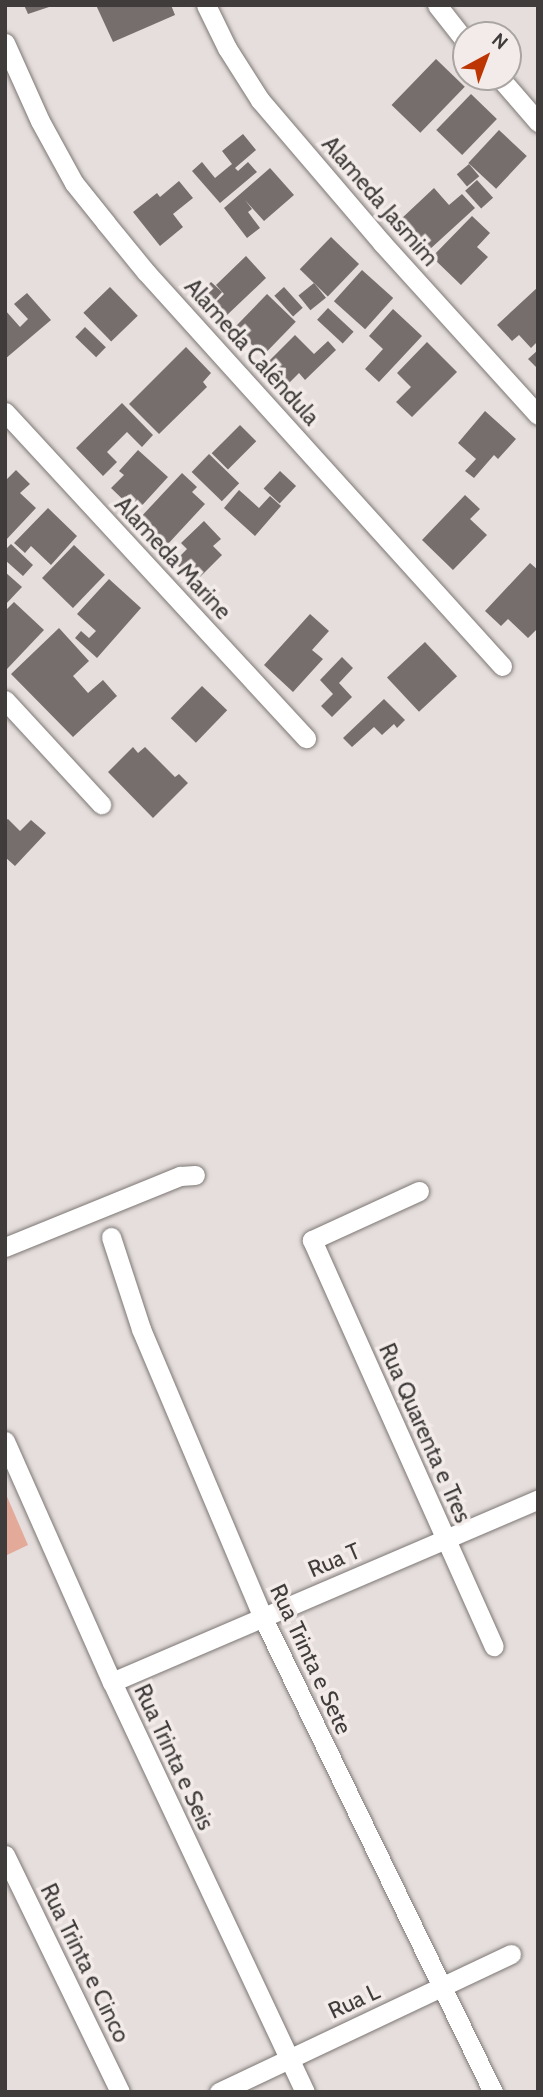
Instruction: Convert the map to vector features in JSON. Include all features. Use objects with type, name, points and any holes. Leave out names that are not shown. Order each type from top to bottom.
[{"type":"street","name":"Alameda Jasmim","points":[[206,5],[227,48],[260,100],[382,243],[538,415]]},
{"type":"street","points":[[437,5],[452,24]]},
{"type":"street","name":"Alameda Calêndula","points":[[5,43],[40,121],[74,183],[146,272],[502,666]]},
{"type":"street","points":[[511,91],[538,122]]},
{"type":"street","name":"Alameda Marine","points":[[5,412],[306,738]]},
{"type":"street","points":[[5,700],[101,804]]},
{"type":"street","points":[[5,1247],[180,1176],[195,1175]]},
{"type":"street","name":"Rua Quarenta e Tres","points":[[419,1191],[312,1240],[494,1646]]},
{"type":"street","name":"Rua Trinta e Sete","points":[[111,1237],[141,1329],[262,1618],[493,2092]]},
{"type":"street","name":"Rua Trinta e Seis","points":[[5,1441],[112,1682],[305,2092]]},
{"type":"street","name":"Rua T","points":[[112,1682],[538,1499]]},
{"type":"street","name":"Rua Trinta e Cinco","points":[[5,1855],[120,2092]]},
{"type":"street","name":"Rua L","points":[[219,2092],[511,1954]]},
{"type":"shaded area","points":[[5,1492],[28,1545],[5,1556]]},
{"type":"building","points":[[24,5],[52,5],[52,6],[28,14]]},
{"type":"building","points":[[96,5],[171,5],[175,15],[113,42]]},
{"type":"building","points":[[436,59],[452,74],[452,91],[461,91],[420,133],[392,105]]},
{"type":"building","points":[[471,94],[497,119],[462,155],[436,130]]},
{"type":"building","points":[[499,130],[527,156],[496,189],[468,163]]},
{"type":"building","points":[[243,134],[256,150],[235,168],[238,171],[248,162],[257,172],[220,203],[192,171],[202,162],[215,178],[232,164],[222,151]]},
{"type":"building","points":[[469,164],[479,176],[467,187],[457,174]]},
{"type":"building","points":[[270,168],[294,195],[264,221],[245,200],[252,209],[248,212],[260,228],[247,238],[224,208]]},
{"type":"building","points":[[477,180],[493,198],[481,209],[465,191]]},
{"type":"building","points":[[179,181],[193,198],[173,214],[183,227],[160,246],[133,212],[157,193],[160,197]]},
{"type":"building","points":[[434,188],[449,205],[462,194],[475,208],[429,250],[401,219]]},
{"type":"building","points":[[472,216],[490,233],[477,247],[488,257],[461,285],[432,257]]},
{"type":"building","points":[[331,237],[359,264],[328,296],[300,269]]},
{"type":"building","points":[[246,256],[266,278],[226,316],[214,304],[224,294],[216,285]]},
{"type":"building","points":[[362,270],[393,298],[365,329],[334,301]]},
{"type":"building","points":[[211,282],[222,292],[213,302],[202,292]]},
{"type":"building","points":[[314,283],[326,298],[310,310],[298,296]]},
{"type":"building","points":[[110,287],[138,316],[111,341],[83,313]]},
{"type":"building","points":[[284,287],[303,308],[293,317],[274,296]]},
{"type":"building","points":[[538,287],[538,341],[531,348],[519,335],[512,341],[497,325]]},
{"type":"building","points":[[27,293],[51,320],[5,359],[5,310],[20,327],[28,319],[14,304]]},
{"type":"building","points":[[267,294],[296,322],[263,356],[234,328]]},
{"type":"building","points":[[328,308],[354,332],[343,344],[317,320]]},
{"type":"building","points":[[393,309],[422,336],[379,382],[365,369],[383,349],[369,336]]},
{"type":"building","points":[[85,327],[106,347],[96,357],[75,337]]},
{"type":"building","points":[[295,335],[314,354],[328,341],[336,350],[305,380],[299,373],[285,387],[264,366]]},
{"type":"building","points":[[427,342],[457,372],[412,417],[396,402],[411,387],[397,373]]},
{"type":"building","points":[[186,347],[211,373],[203,382],[207,387],[159,434],[129,404]]},
{"type":"building","points":[[538,350],[538,369],[528,359]]},
{"type":"building","points":[[122,403],[153,435],[142,447],[127,432],[107,452],[117,462],[103,476],[76,448]]},
{"type":"building","points":[[485,411],[516,439],[498,459],[494,455],[474,478],[465,471],[476,459],[458,443]]},
{"type":"building","points":[[240,425],[256,441],[228,470],[212,453]]},
{"type":"building","points":[[138,450],[168,477],[136,512],[111,488],[124,475],[119,471]]},
{"type":"building","points":[[209,454],[239,483],[222,501],[192,472]]},
{"type":"building","points":[[16,470],[30,484],[20,493],[36,508],[5,541],[5,481]]},
{"type":"building","points":[[280,471],[296,486],[280,504],[264,489]]},
{"type":"building","points":[[182,473],[197,487],[192,492],[205,504],[167,545],[139,519]]},
{"type":"building","points":[[239,490],[259,508],[270,496],[281,506],[255,536],[224,508]]},
{"type":"building","points":[[465,495],[480,509],[470,519],[487,535],[453,570],[422,540]]},
{"type":"building","points":[[48,508],[77,536],[51,565],[31,546],[25,553],[14,543]]},
{"type":"building","points":[[204,521],[221,539],[213,546],[222,555],[195,582],[174,562],[187,549],[181,543]]},
{"type":"building","points":[[11,544],[33,565],[23,576],[5,560],[5,550]]},
{"type":"building","points":[[74,545],[105,575],[73,608],[42,578]]},
{"type":"building","points":[[530,563],[538,570],[538,628],[528,638],[508,619],[501,626],[485,611]]},
{"type":"building","points":[[5,572],[22,587],[5,605]]},
{"type":"building","points":[[109,579],[141,608],[97,658],[75,638],[81,631],[89,638],[96,631],[77,614]]},
{"type":"building","points":[[14,602],[44,630],[7,669],[5,611]]},
{"type":"building","points":[[310,614],[329,631],[312,650],[323,659],[293,692],[264,665]]},
{"type":"building","points":[[59,628],[89,661],[73,676],[88,693],[103,680],[117,696],[73,737],[11,674]]},
{"type":"building","points":[[425,642],[457,676],[419,712],[387,677]]},
{"type":"building","points":[[342,657],[353,668],[339,683],[352,697],[332,717],[321,706],[333,694],[320,680]]},
{"type":"building","points":[[202,686],[227,710],[196,743],[171,718]]},
{"type":"building","points":[[384,699],[405,720],[397,728],[394,724],[382,735],[374,727],[352,747],[343,738]]},
{"type":"building","points":[[133,747],[138,753],[145,747],[175,777],[179,774],[188,783],[153,818],[108,772]]},
{"type":"building","points":[[8,819],[20,831],[31,820],[46,833],[15,866],[5,857],[5,821]]}]
